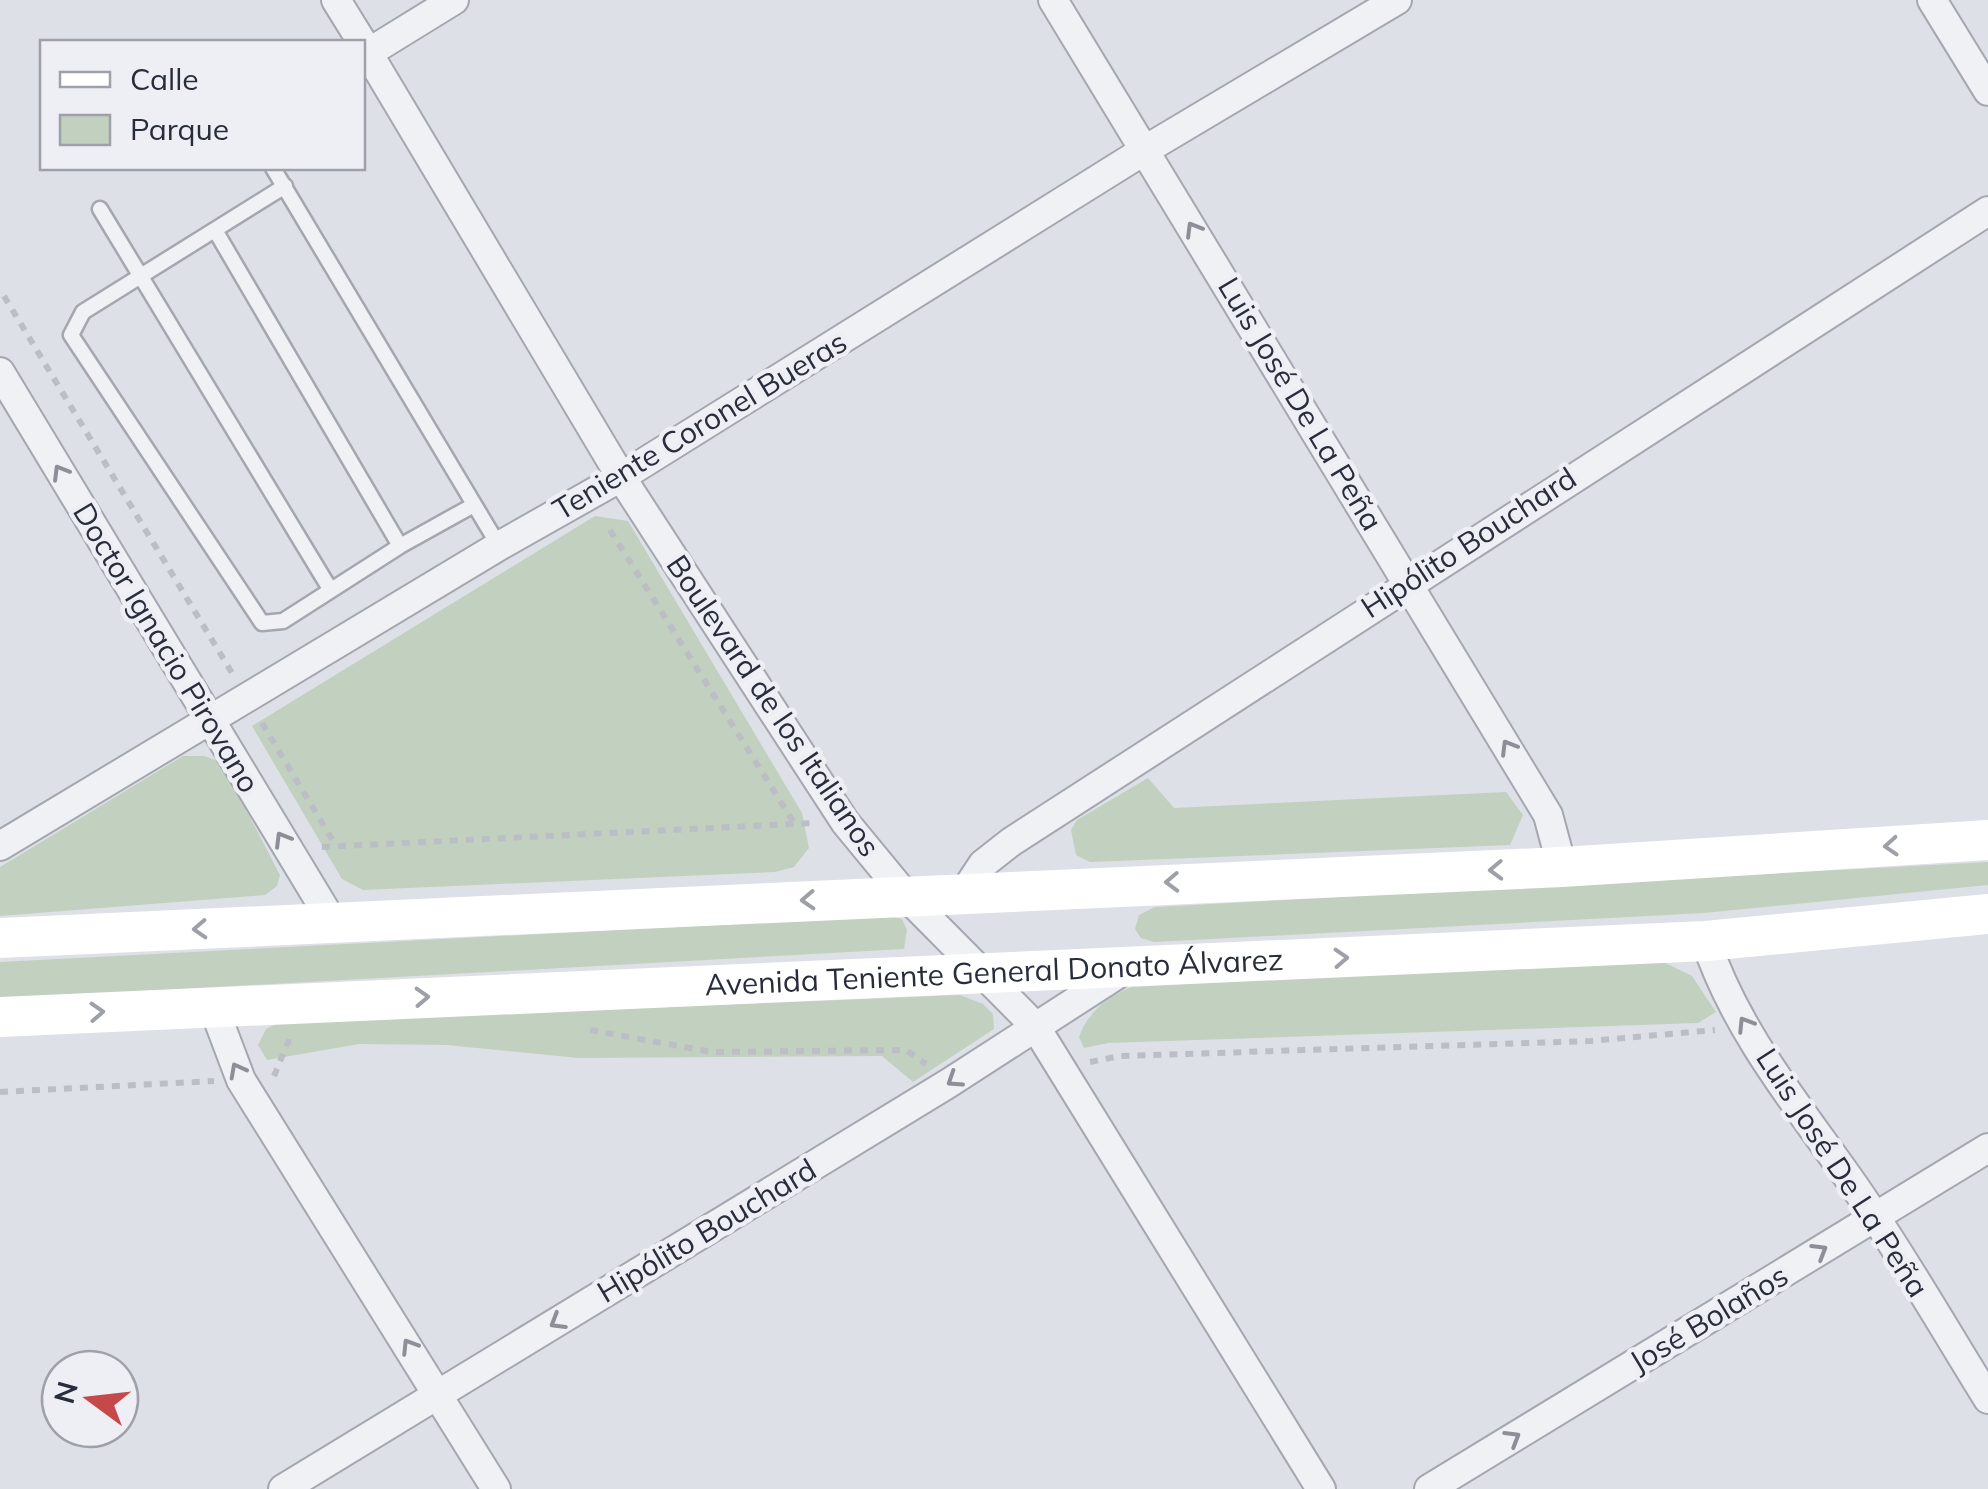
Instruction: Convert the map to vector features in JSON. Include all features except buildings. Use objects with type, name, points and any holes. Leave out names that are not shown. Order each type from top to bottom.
[{"type":"main road","points":[[0,938],[965,891],[1562,867],[1988,840]]},
{"type":"main road","name":"Avenida Teniente General Donato Álvarez","points":[[0,1017],[1706,941],[1988,914]]},
{"type":"street","name":"Boulevard de los Italianos","points":[[336,0],[360,40]]},
{"type":"street","points":[[365,45],[454,0]]},
{"type":"street","name":"Luis José De La Peña","points":[[1053,0],[1548,815],[1562,867]]},
{"type":"street","name":"Teniente Coronel Bueras","points":[[0,846],[499,546],[622,477],[1145,150],[1397,0]]},
{"type":"street","points":[[1932,0],[1988,91]]},
{"type":"street","name":"Boulevard de los Italianos","points":[[365,48],[622,477],[845,822],[906,896],[1035,1026],[1321,1489]]},
{"type":"street","name":"Hipólito Bouchard","points":[[965,891],[994,854],[1408,581],[1988,210]]},
{"type":"street","name":"Doctor Ignacio Pirovano","points":[[0,372],[333,923]]},
{"type":"street","name":"Luis José De La Peña","points":[[1706,941],[1741,1020],[1876,1218],[1988,1400]]},
{"type":"street","name":"Hipólito Bouchard","points":[[283,1489],[949,1083],[1127,968]]},
{"type":"street","points":[[212,1006],[241,1080],[496,1489]]},
{"type":"street","name":"José Bolaños","points":[[1429,1489],[1988,1148]]},
{"type":"lane","points":[[275,170],[499,546]]},
{"type":"lane","points":[[285,186],[83,312],[71,335],[253,615],[270,626],[472,506]]},
{"type":"lane","points":[[100,209],[330,589]]},
{"type":"lane","points":[[215,230],[400,546]]},
{"type":"path","points":[[4,296],[336,846]]},
{"type":"path","points":[[610,530],[795,824]]},
{"type":"path","points":[[289,850],[845,822]]},
{"type":"path","points":[[1066,1072],[1120,1056],[1590,1041],[1705,1034],[1741,1020]]},
{"type":"path","points":[[588,1030],[712,1052],[906,1050],[949,1083]]},
{"type":"path","points":[[0,1092],[273,1078],[288,1042],[307,1041]]},
{"type":"green space","points":[[595,516],[628,521],[802,813],[809,848],[794,867],[775,872],[363,890],[342,879],[252,726]]},
{"type":"green space","points":[[183,756],[205,756],[222,763],[280,875],[277,886],[265,895],[0,916],[0,867]]},
{"type":"green space","points":[[1148,778],[1174,808],[1506,792],[1523,815],[1510,845],[1090,862],[1076,855],[1071,830],[1077,820]]},
{"type":"green space","points":[[1988,862],[1988,885],[1704,913],[1154,942],[1141,938],[1135,929],[1139,915],[1155,907]]},
{"type":"green space","points":[[888,916],[902,919],[907,930],[904,949],[0,999],[0,962]]},
{"type":"green space","points":[[1659,960],[1692,976],[1716,1012],[1698,1023],[1108,1043],[1084,1048],[1079,1037],[1099,1006],[1131,987]]},
{"type":"green space","points":[[960,995],[983,1004],[993,1014],[994,1029],[913,1082],[882,1056],[578,1058],[446,1045],[359,1044],[267,1060],[258,1045],[266,1029],[278,1023]]}]
